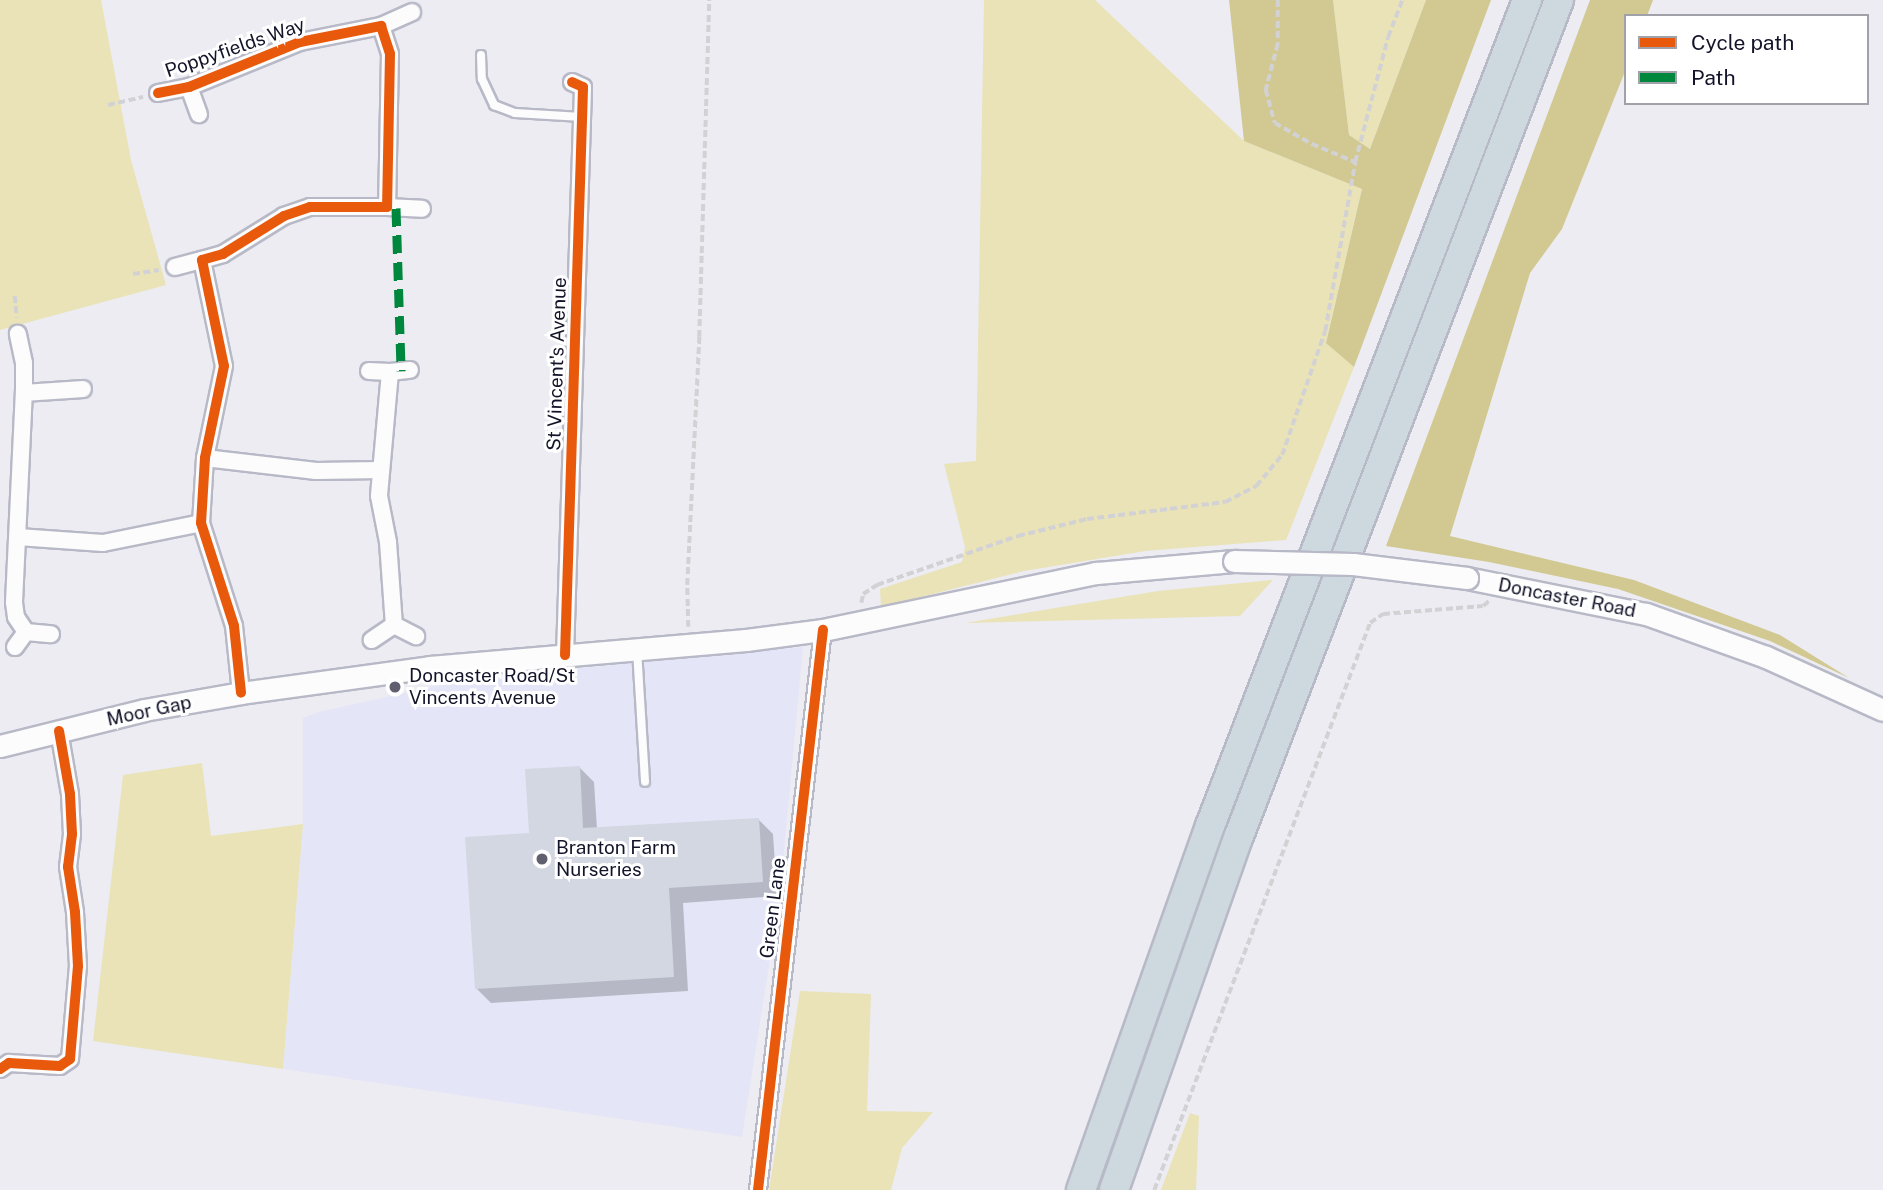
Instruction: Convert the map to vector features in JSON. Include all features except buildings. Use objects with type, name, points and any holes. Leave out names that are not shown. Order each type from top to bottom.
[{"type":"highway","points":[[1081,1190],[1210,826],[1527,0]]},
{"type":"highway","points":[[1114,1190],[1239,836],[1559,0]]},
{"type":"main road","name":"Doncaster Road","points":[[823,630],[1096,573],[1234,561],[1353,564],[1467,578],[1646,614],[1766,657],[1883,710]]},
{"type":"main road","name":"Moor Gap","points":[[0,746],[144,710],[241,693],[430,667],[637,650],[823,630]]},
{"type":"street","name":"Poppyfields Way","points":[[158,93],[189,87],[300,42],[381,26],[412,12]]},
{"type":"street","points":[[381,26],[391,67],[387,98],[390,115],[387,207]]},
{"type":"street","name":"St Vincent's Avenue","points":[[565,655],[584,84]]},
{"type":"street","points":[[189,87],[199,114]]},
{"type":"street","points":[[175,267],[223,254],[285,216],[310,207],[422,209]]},
{"type":"street","points":[[202,260],[224,366],[205,458],[201,523],[234,626],[241,693]]},
{"type":"street","points":[[18,334],[24,363],[24,393],[14,602],[16,617],[26,632]]},
{"type":"street","points":[[369,371],[410,370]]},
{"type":"street","points":[[390,372],[380,507],[388,542],[394,625]]},
{"type":"street","points":[[24,393],[83,389]]},
{"type":"street","points":[[205,458],[306,471],[381,470]]},
{"type":"street","points":[[18,537],[103,543],[201,523]]},
{"type":"street","points":[[394,625],[416,636]]},
{"type":"street","points":[[372,640],[394,625]]},
{"type":"street","name":"Green Lane","points":[[758,1190],[823,630]]},
{"type":"street","points":[[26,632],[51,634]]},
{"type":"street","points":[[15,647],[26,632]]},
{"type":"street","points":[[0,1069],[9,1063],[60,1066],[70,1059],[78,966],[75,912],[68,867],[72,834],[70,794],[59,731]]},
{"type":"lane","points":[[481,55],[482,79],[494,105],[515,113],[582,117]]},
{"type":"lane","points":[[637,650],[645,782]]},
{"type":"path","points":[[685,631],[690,624],[687,585],[699,337],[709,0]]},
{"type":"path","points":[[1278,0],[1278,44],[1266,90],[1275,123],[1312,144],[1356,162]]},
{"type":"path","points":[[858,622],[863,594],[877,584],[992,545],[1087,519],[1225,502],[1256,486],[1282,454],[1325,331],[1356,162],[1388,37],[1402,0]]},
{"type":"path","points":[[108,106],[158,93]]},
{"type":"path","points":[[133,274],[175,267]]},
{"type":"path","points":[[15,296],[18,334]]},
{"type":"path","points":[[1154,1190],[1370,624],[1383,614],[1483,606],[1492,599],[1496,584]]},
{"type":"shaded area","points":[[0,0],[101,0],[131,160],[166,285],[0,330]]},
{"type":"shaded area","points":[[984,0],[1095,0],[1244,141],[1362,189],[1326,342],[1354,367],[1286,540],[1145,551],[1024,571],[881,607],[880,589],[962,562],[965,547],[944,464],[976,461]]},
{"type":"shaded area","points":[[1229,0],[1333,0],[1349,135],[1370,149],[1426,0],[1491,0],[1354,367],[1326,343],[1362,189],[1244,141]]},
{"type":"shaded area","points":[[1333,0],[1426,0],[1370,149],[1349,135]]},
{"type":"shaded area","points":[[1590,0],[1653,0],[1648,14],[1624,14],[1624,74],[1562,229],[1530,273],[1450,536],[1634,580],[1780,635],[1849,678],[1770,641],[1618,589],[1489,562],[1386,546]]},
{"type":"shaded area","points":[[1273,580],[1240,616],[965,623],[1158,591]]},
{"type":"shaded area","name":"Branton Farm Nurseries","points":[[803,647],[780,895],[742,1137],[283,1069],[303,824],[303,718],[318,712],[473,678]]},
{"type":"shaded area","points":[[202,763],[211,836],[303,824],[283,1069],[93,1041],[123,775]]},
{"type":"shaded area","points":[[800,991],[871,994],[867,1111],[933,1112],[902,1148],[891,1190],[769,1190]]},
{"type":"shaded area","points":[[1190,1113],[1199,1116],[1196,1190],[1161,1190]]},
{"type":"marked path","points":[[396,208],[401,371]]},
{"type":"cycle path","points":[[158,93],[189,87],[300,42],[381,26],[390,54],[387,207],[310,207],[284,216],[223,254],[202,260],[224,366],[205,458],[201,523],[234,626],[241,693]]},
{"type":"cycle path","points":[[565,655],[583,87],[572,82]]},
{"type":"cycle path","points":[[758,1190],[823,630]]},
{"type":"cycle path","points":[[0,1069],[9,1063],[60,1066],[70,1059],[78,966],[75,912],[68,867],[72,834],[70,794],[59,731]]},
{"type":"place","name":"Doncaster Road/St Vincents Avenue","points":[[395,687]]},
{"type":"place","name":"Branton Farm Nurseries","points":[[542,859]]}]
